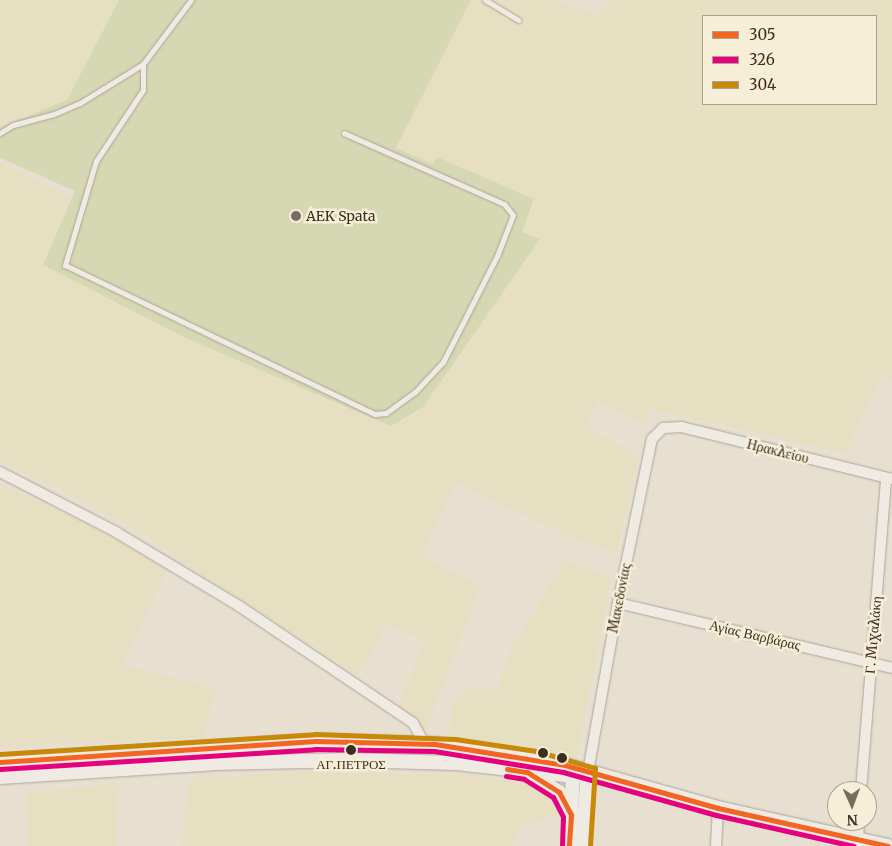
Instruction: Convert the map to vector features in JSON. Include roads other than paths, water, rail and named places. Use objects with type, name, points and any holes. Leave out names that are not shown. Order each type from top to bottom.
[{"type":"main road","points":[[0,762],[251,744],[424,743],[535,758],[718,808],[858,843],[888,846]]},
{"type":"main road","points":[[0,777],[214,762],[350,760],[456,763],[572,776],[588,772]]},
{"type":"main road","points":[[527,772],[558,792],[571,814]]},
{"type":"main road","points":[[582,846],[588,772]]},
{"type":"main road","points":[[569,846],[572,776]]},
{"type":"street","name":"Ηρακλείου","points":[[663,428],[682,427],[889,479]]},
{"type":"street","name":"Μακεδονίας","points":[[588,772],[618,602],[652,439],[663,428]]},
{"type":"street","points":[[0,472],[116,532],[239,606],[413,722],[424,743]]},
{"type":"street","name":"Γ. Μιχαλάκη","points":[[862,781],[870,663],[889,479]]},
{"type":"street","name":"Αγίας Βαρβάρας","points":[[618,602],[892,668]]},
{"type":"street","points":[[716,846],[718,808]]},
{"type":"lane","points":[[0,133],[13,125],[54,114],[80,102],[143,64],[191,0]]},
{"type":"lane","points":[[486,0],[518,20]]},
{"type":"lane","points":[[143,64],[143,90],[96,161],[65,265],[375,414],[386,414],[416,392],[443,362],[497,256],[513,215],[504,204],[344,133]]},
{"type":"place","name":"AEK Spata","points":[[296,216]]},
{"type":"place","name":"ΑΓ.ΠΕΤΡΟΣ","points":[[351,750]]}]
